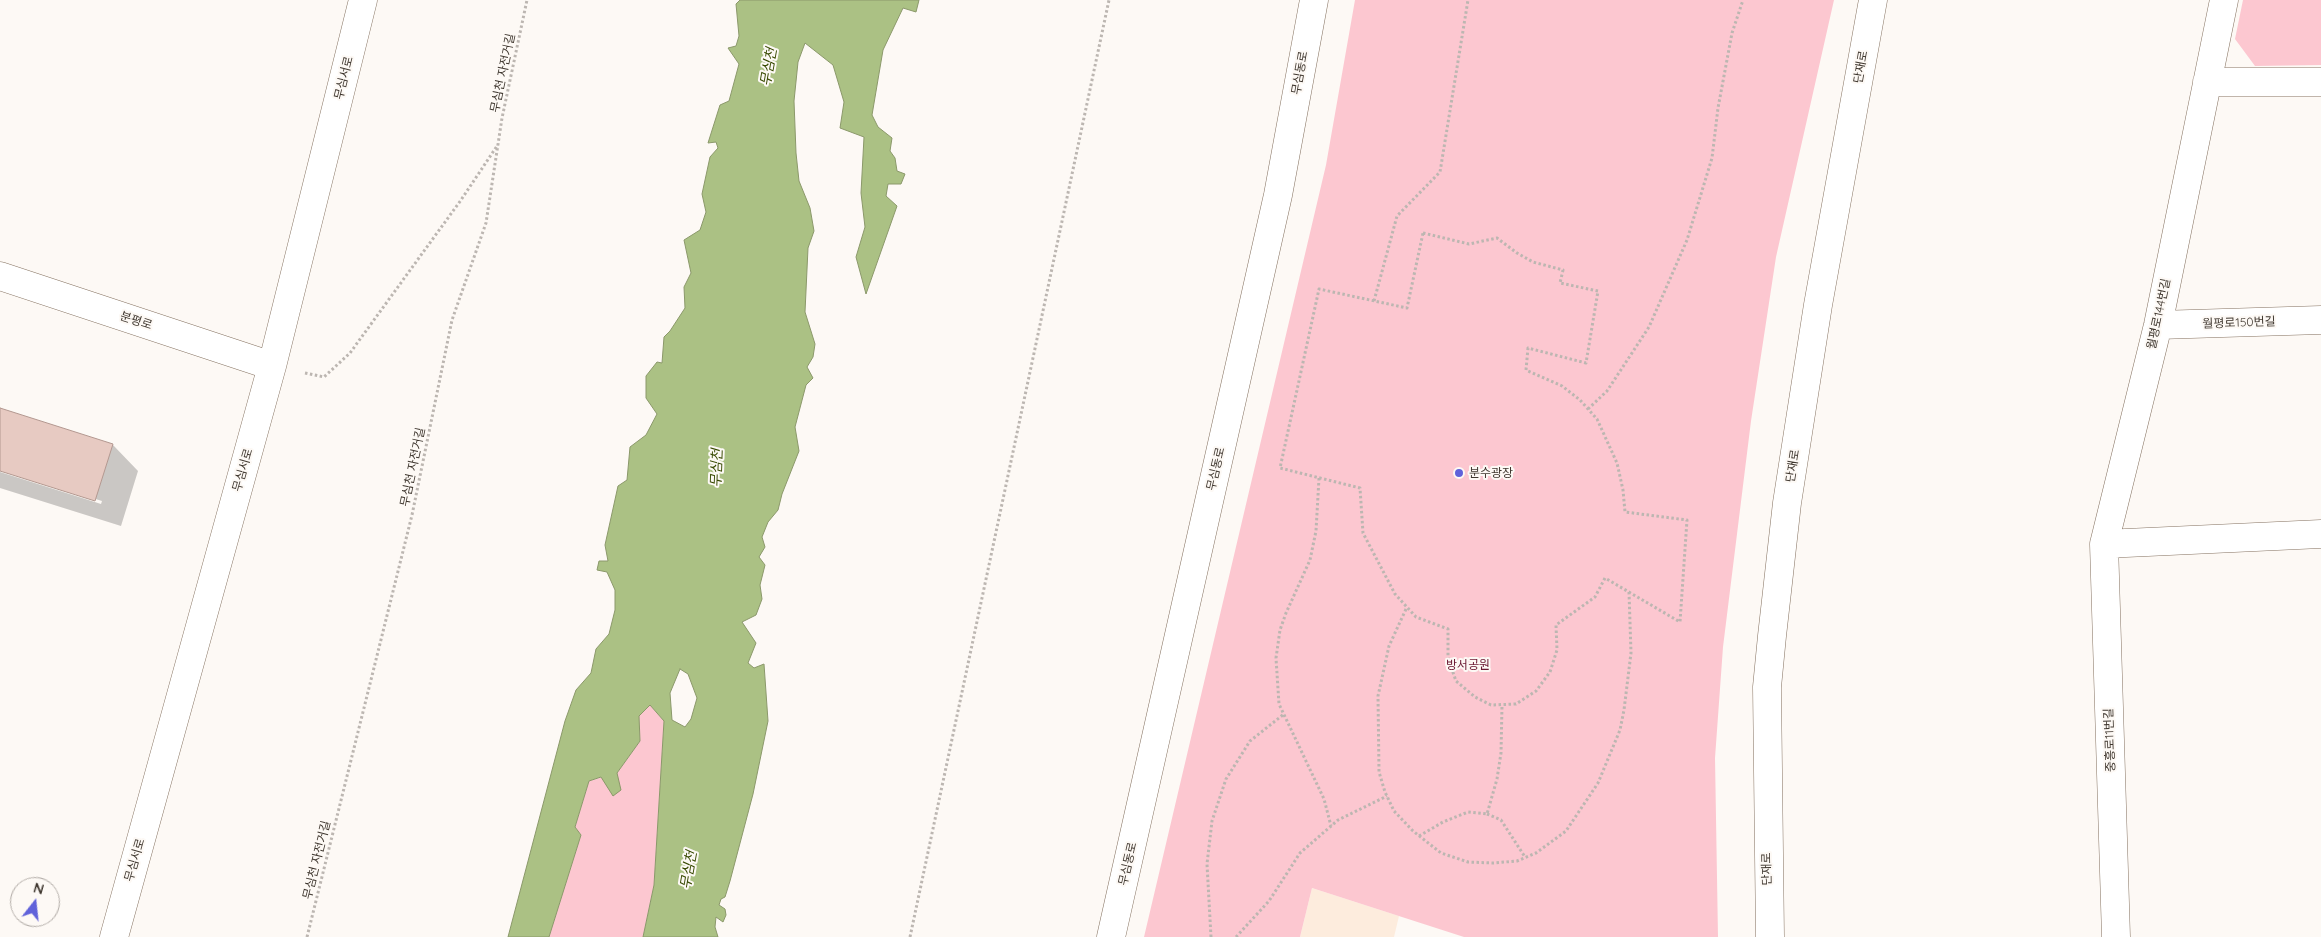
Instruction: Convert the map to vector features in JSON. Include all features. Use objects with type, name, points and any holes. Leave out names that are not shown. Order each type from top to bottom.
[{"type":"street","name":"무심서로","points":[[114,937],[272,366],[363,0]]},
{"type":"street","name":"무심동로","points":[[1111,937],[1278,194],[1314,0]]},
{"type":"street","name":"단재로","points":[[1770,937],[1766,686],[1787,503],[1818,304],[1873,0]]},
{"type":"street","name":"월평로144번길","points":[[2104,544],[2158,325],[2224,0]]},
{"type":"street","points":[[2207,82],[2321,82]]},
{"type":"street","name":"분평로","points":[[0,276],[272,366]]},
{"type":"street","name":"월평로150번길","points":[[2158,325],[2321,320]]},
{"type":"street","points":[[2104,544],[2321,534]]},
{"type":"street","name":"중흥로11번길","points":[[2104,544],[2116,937]]},
{"type":"path","name":"무심천 자전거길","points":[[307,937],[412,515],[452,320],[486,223],[498,144],[527,0]]},
{"type":"path","points":[[910,937],[1109,0]]},
{"type":"path","points":[[1374,301],[1397,216],[1440,172],[1468,0]]},
{"type":"path","points":[[1588,409],[1607,391],[1649,327],[1684,248],[1712,158],[1718,108],[1728,52],[1743,0]]},
{"type":"path","points":[[272,366],[324,377],[350,353],[461,200],[498,144]]},
{"type":"path","points":[[1423,233],[1469,244],[1497,238],[1517,254],[1533,262],[1563,270],[1560,283],[1598,291],[1586,363],[1528,348],[1526,370],[1562,386],[1580,400],[1597,419],[1617,463],[1623,490],[1625,512],[1687,520],[1680,622],[1605,578],[1595,597],[1556,625],[1557,650],[1554,663],[1544,682],[1528,698],[1516,704],[1502,706],[1491,705],[1464,689],[1456,681],[1448,658],[1448,629],[1416,617],[1395,594],[1363,533],[1360,488],[1280,468],[1319,288],[1407,308],[1423,233]]},
{"type":"path","points":[[1319,478],[1316,532],[1310,560],[1286,613],[1276,658],[1279,704],[1324,798],[1331,826]]},
{"type":"path","points":[[1406,609],[1389,646],[1378,696],[1379,772],[1387,796],[1394,811],[1418,836],[1441,853],[1468,862],[1493,863],[1525,858],[1536,853],[1566,831],[1588,801],[1606,768],[1620,730],[1629,671],[1629,592]]},
{"type":"path","points":[[1487,814],[1497,780],[1501,753],[1502,706]]},
{"type":"path","points":[[1211,937],[1207,864],[1212,821],[1226,779],[1250,741],[1284,714]]},
{"type":"path","points":[[1236,937],[1269,901],[1300,853],[1331,826],[1354,811],[1369,807],[1387,796]]},
{"type":"path","points":[[1418,836],[1443,822],[1468,812],[1487,814],[1501,820],[1525,858]]},
{"type":"shaded area","points":[[1312,888],[1399,916],[1394,937],[1300,937]]},
{"type":"green space","name":"방서공원","points":[[1355,0],[1834,0],[1776,257],[1751,421],[1723,647],[1715,758],[1718,937],[1464,937],[1312,888],[1300,937],[1144,937],[1326,165]]},
{"type":"green space","points":[[2243,0],[2321,0],[2321,65],[2255,66],[2235,39]]},
{"type":"green space","points":[[650,705],[664,721],[654,885],[643,937],[549,937],[581,835],[575,827],[589,781],[617,773],[640,741],[639,716]]},
{"type":"water","name":"무심천","points":[[740,0],[919,0],[916,12],[903,8],[883,50],[872,115],[878,127],[892,138],[890,151],[895,158],[897,171],[905,174],[901,184],[888,184],[886,196],[897,206],[866,294],[856,257],[865,227],[861,193],[864,137],[840,128],[844,102],[833,65],[805,43],[798,62],[794,101],[796,153],[799,181],[810,208],[814,231],[808,248],[805,312],[815,344],[813,357],[807,367],[813,378],[806,385],[795,427],[799,451],[782,494],[778,510],[768,522],[762,537],[765,547],[759,557],[765,565],[760,585],[762,599],[756,615],[742,622],[756,643],[748,663],[754,668],[764,664],[768,721],[753,794],[730,881],[725,897],[721,899],[719,905],[725,909],[726,915],[723,922],[716,917],[715,927],[718,937],[643,937],[654,885],[664,721],[650,705],[639,716],[640,741],[617,773],[621,790],[613,796],[601,777],[589,781],[575,827],[581,835],[549,937],[508,937],[565,721],[576,690],[591,673],[596,649],[609,634],[615,610],[615,590],[607,572],[597,570],[599,561],[608,561],[605,545],[618,486],[627,480],[630,447],[646,435],[657,414],[646,398],[646,376],[657,362],[662,363],[664,337],[685,308],[684,287],[691,273],[684,240],[700,230],[706,212],[702,194],[710,157],[718,148],[716,142],[708,143],[720,105],[729,101],[739,64],[728,48],[736,46],[739,36],[736,4]],"holes":[[[680,669],[688,674],[697,698],[691,719],[685,727],[672,720],[670,693]]]},
{"type":"building","points":[[0,408],[113,444],[95,501],[0,471]]},
{"type":"place","name":"분수광장","points":[[1459,473]]}]
